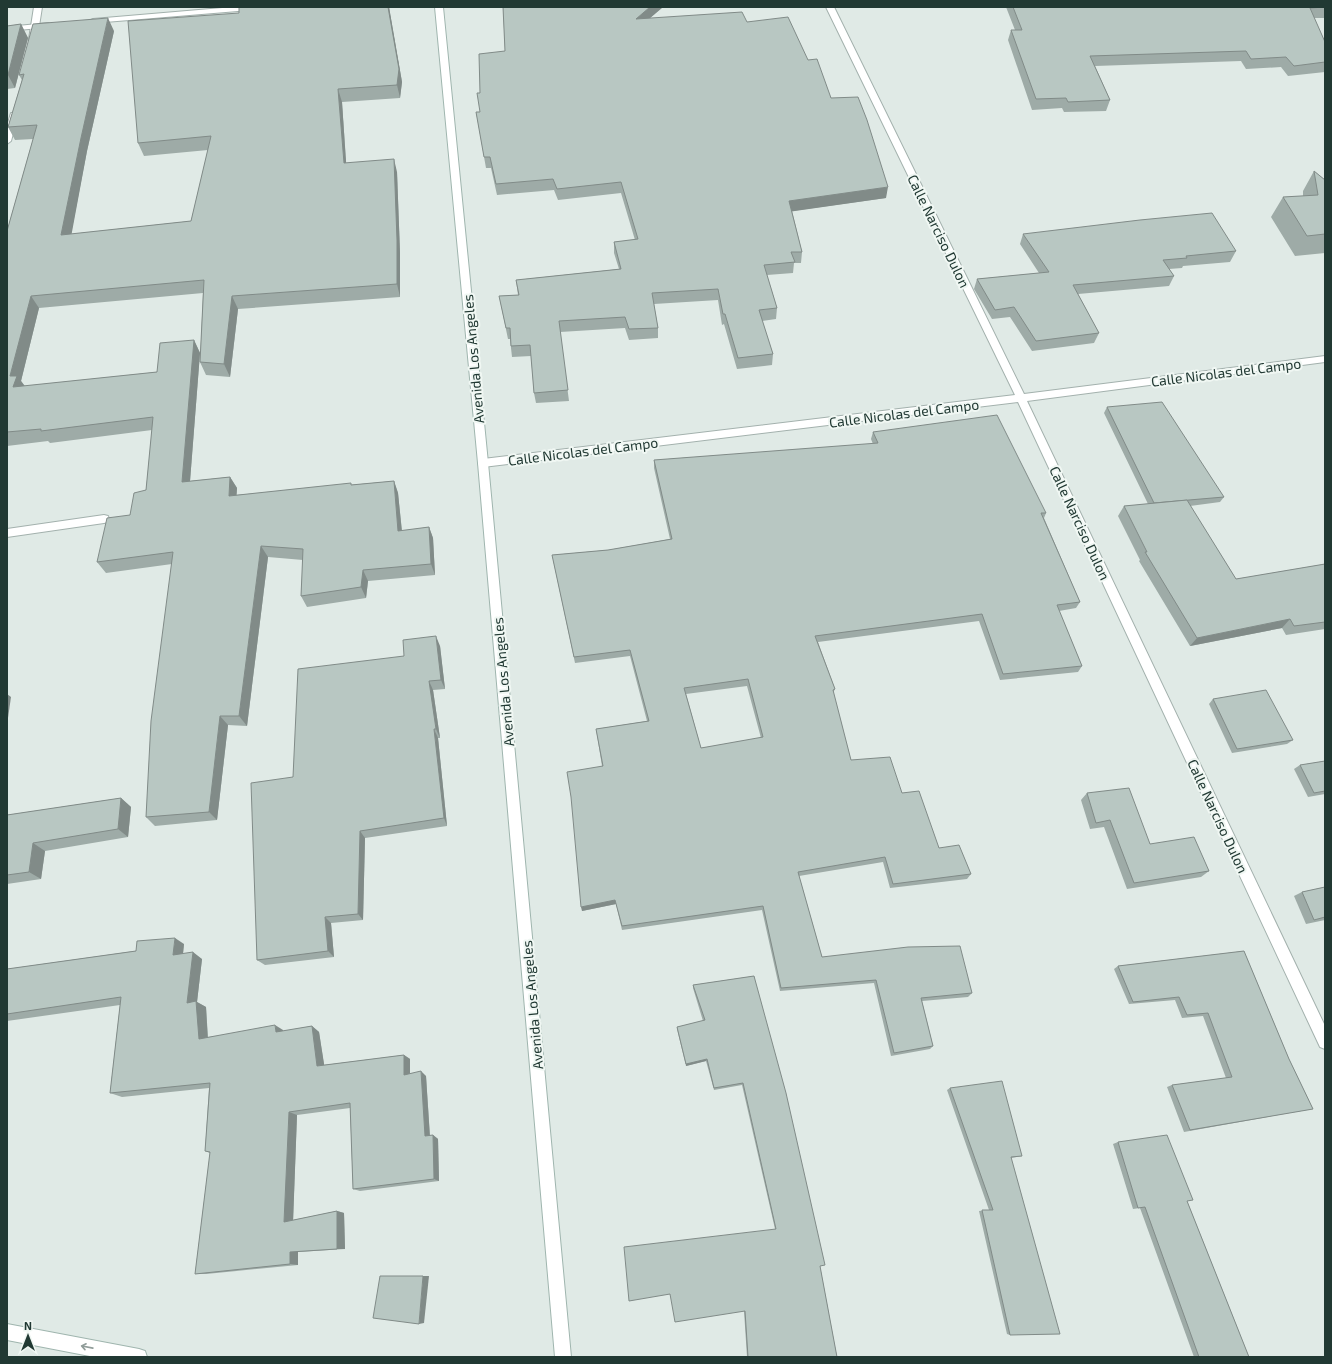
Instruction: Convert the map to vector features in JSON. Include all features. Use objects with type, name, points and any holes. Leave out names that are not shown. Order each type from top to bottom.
[{"type":"street","points":[[32,44],[38,7]]},
{"type":"street","points":[[88,22],[261,7]]},
{"type":"street","name":"Avenida Los Angeles","points":[[439,7],[483,464],[563,1357]]},
{"type":"street","name":"Calle Narciso Dulon","points":[[830,7],[1021,398],[1325,1042]]},
{"type":"street","points":[[7,29],[57,24]]},
{"type":"street","points":[[7,141],[17,103]]},
{"type":"street","name":"Calle Nicolas del Campo","points":[[483,464],[1325,359]]},
{"type":"street","points":[[7,533],[104,519]]},
{"type":"street","points":[[7,1332],[139,1357]]},
{"type":"building","points":[[239,7],[388,7],[399,69],[397,85],[338,89],[344,163],[394,159],[397,284],[232,296],[224,364],[200,362],[204,280],[31,296],[10,376],[17,376],[13,387],[157,372],[160,343],[194,340],[182,482],[230,477],[229,496],[351,483],[351,485],[394,481],[398,531],[429,527],[431,564],[363,570],[361,587],[301,596],[303,549],[261,546],[239,716],[220,716],[209,812],[146,817],[151,721],[173,552],[97,562],[107,518],[130,515],[134,493],[146,490],[153,417],[41,431],[41,429],[7,432],[7,231],[37,125],[8,127],[24,74],[19,75],[33,24],[108,18],[61,235],[191,221],[211,136],[138,143],[128,21],[239,13]]},
{"type":"building","points":[[503,7],[650,7],[636,19],[742,12],[747,22],[788,17],[808,60],[817,59],[831,98],[858,97],[867,120],[888,187],[789,201],[802,252],[791,252],[795,262],[764,265],[777,308],[759,310],[773,354],[738,358],[725,314],[723,314],[718,289],[652,293],[658,328],[629,329],[625,317],[559,321],[568,390],[534,393],[530,345],[511,346],[510,328],[506,328],[499,296],[519,295],[516,280],[621,269],[614,242],[638,239],[621,182],[557,189],[553,179],[496,184],[490,157],[484,157],[476,112],[480,112],[477,93],[480,93],[479,54],[505,51]]},
{"type":"building","points":[[1013,7],[1325,7],[1310,8],[1325,42],[1325,62],[1294,66],[1286,57],[1251,59],[1246,51],[1090,56],[1110,100],[1068,102],[1066,98],[1036,99],[1011,30],[1022,30]]},
{"type":"building","points":[[21,24],[8,75],[7,75],[7,26]]},
{"type":"building","points":[[1314,171],[1325,180],[1325,234],[1307,236],[1283,197],[1318,195]]},
{"type":"building","points":[[1212,213],[1236,251],[1163,260],[1174,276],[1073,285],[1099,333],[1036,341],[1014,307],[995,310],[977,279],[1049,272],[1023,234]]},
{"type":"building","points":[[1162,402],[1224,497],[1154,503],[1107,407]]},
{"type":"building","points":[[997,415],[1046,513],[1041,513],[1080,602],[1057,605],[1082,666],[1003,674],[982,614],[815,636],[835,689],[833,690],[851,760],[890,757],[902,793],[919,791],[939,848],[959,845],[971,874],[893,884],[885,857],[798,872],[822,957],[908,947],[960,946],[972,993],[921,998],[933,1046],[894,1053],[876,980],[781,988],[763,906],[622,926],[615,900],[581,907],[571,797],[567,772],[603,766],[596,729],[649,721],[630,650],[574,657],[552,555],[608,550],[672,539],[654,460],[878,443],[873,432]],"holes":[[[748,679],[763,737],[701,748],[684,688]]]},
{"type":"building","points":[[1187,500],[1236,579],[1325,564],[1325,622],[1294,626],[1290,619],[1197,638],[1145,552],[1147,552],[1124,506]]},
{"type":"building","points":[[436,636],[441,680],[429,681],[436,729],[434,729],[444,818],[360,831],[358,914],[325,917],[328,951],[257,960],[251,783],[293,777],[298,669],[404,656],[403,640]]},
{"type":"building","points":[[1266,690],[1293,740],[1237,749],[1213,699]]},
{"type":"building","points":[[1325,761],[1325,791],[1314,793],[1300,765]]},
{"type":"building","points":[[1129,788],[1150,844],[1194,837],[1209,871],[1134,883],[1110,820],[1096,823],[1087,793]]},
{"type":"building","points":[[121,798],[118,829],[33,843],[29,872],[7,875],[7,815]]},
{"type":"building","points":[[1325,887],[1325,917],[1314,920],[1302,892]]},
{"type":"building","points":[[175,938],[173,955],[193,952],[187,1003],[196,1001],[199,1039],[275,1025],[276,1032],[312,1026],[317,1066],[404,1055],[404,1075],[421,1071],[425,1136],[433,1135],[434,1179],[353,1189],[350,1103],[289,1112],[284,1222],[337,1211],[337,1249],[290,1252],[290,1264],[195,1274],[210,1152],[205,1151],[210,1083],[110,1093],[121,997],[7,1014],[7,969],[136,951],[137,941]]},
{"type":"building","points":[[1244,951],[1289,1059],[1313,1109],[1190,1130],[1172,1085],[1232,1077],[1208,1013],[1187,1015],[1179,997],[1133,1002],[1118,966]]},
{"type":"building","points":[[754,976],[786,1093],[825,1265],[820,1266],[837,1357],[748,1357],[745,1311],[675,1322],[670,1294],[629,1301],[624,1247],[776,1229],[743,1083],[714,1088],[707,1059],[686,1064],[677,1027],[705,1020],[693,985]]},
{"type":"building","points":[[1002,1081],[1022,1156],[1011,1157],[1060,1334],[1010,1335],[982,1210],[993,1210],[950,1088]]},
{"type":"building","points":[[1167,1135],[1193,1200],[1187,1201],[1249,1357],[1199,1357],[1145,1207],[1138,1208],[1118,1142]]},
{"type":"building","points":[[380,1276],[423,1276],[419,1324],[373,1318]]}]
